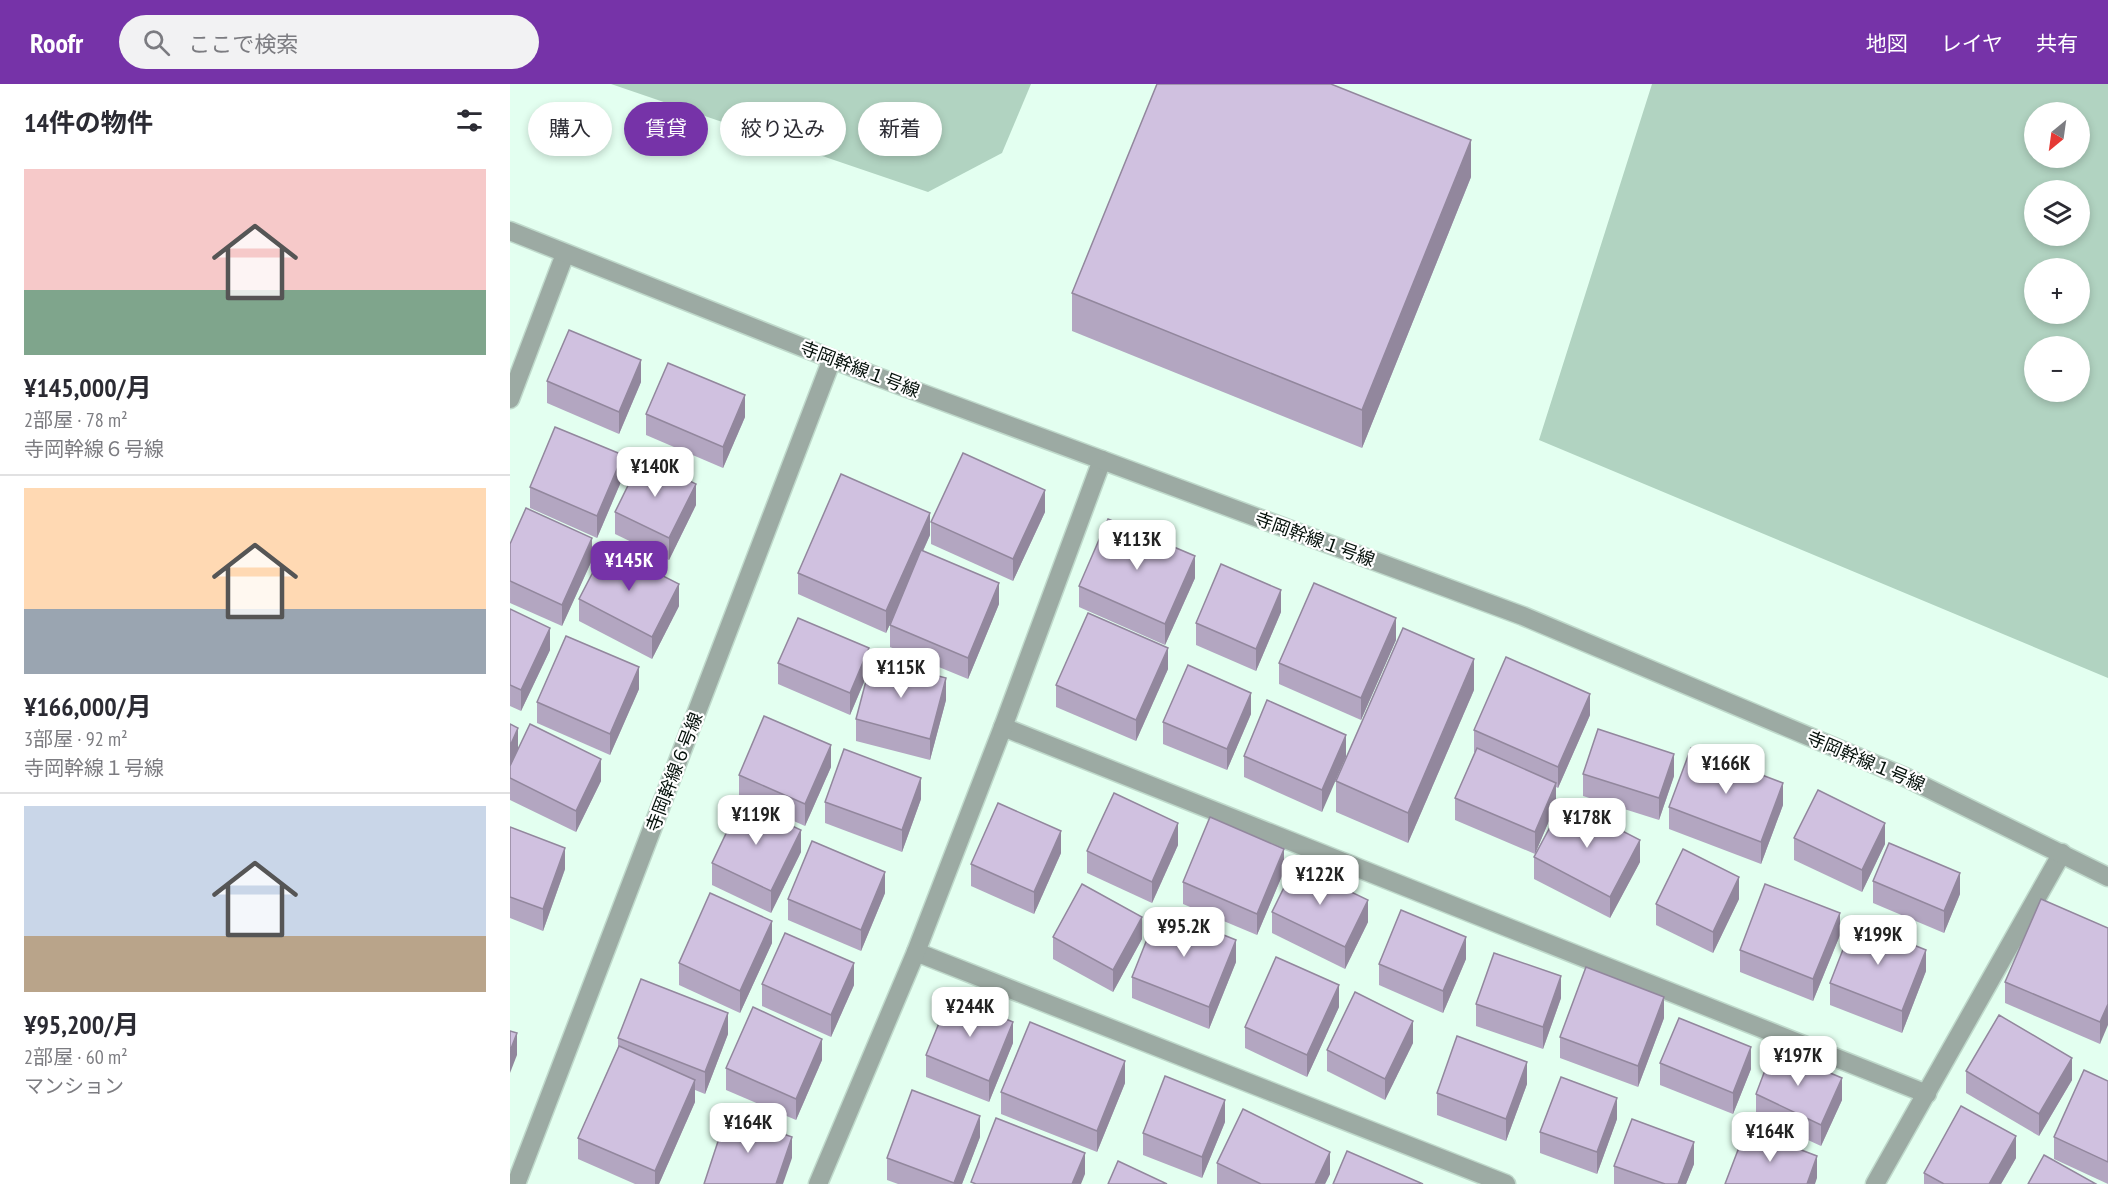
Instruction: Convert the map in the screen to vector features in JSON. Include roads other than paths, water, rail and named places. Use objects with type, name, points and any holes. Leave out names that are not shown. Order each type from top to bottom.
[{"type":"street","name":"寺岡幹線１号線","points":[[510,231],[832,359],[1523,616],[1905,777],[2108,877]]},
{"type":"street","points":[[510,399],[565,254]]},
{"type":"street","name":"寺岡幹線６号線","points":[[516,1184],[832,359]]},
{"type":"street","points":[[818,1184],[916,952],[1003,727],[1102,460]]},
{"type":"street","points":[[1003,727],[1927,1094]]},
{"type":"street","points":[[1875,1184],[2062,853]]},
{"type":"street","points":[[916,952],[1506,1184]]}]
